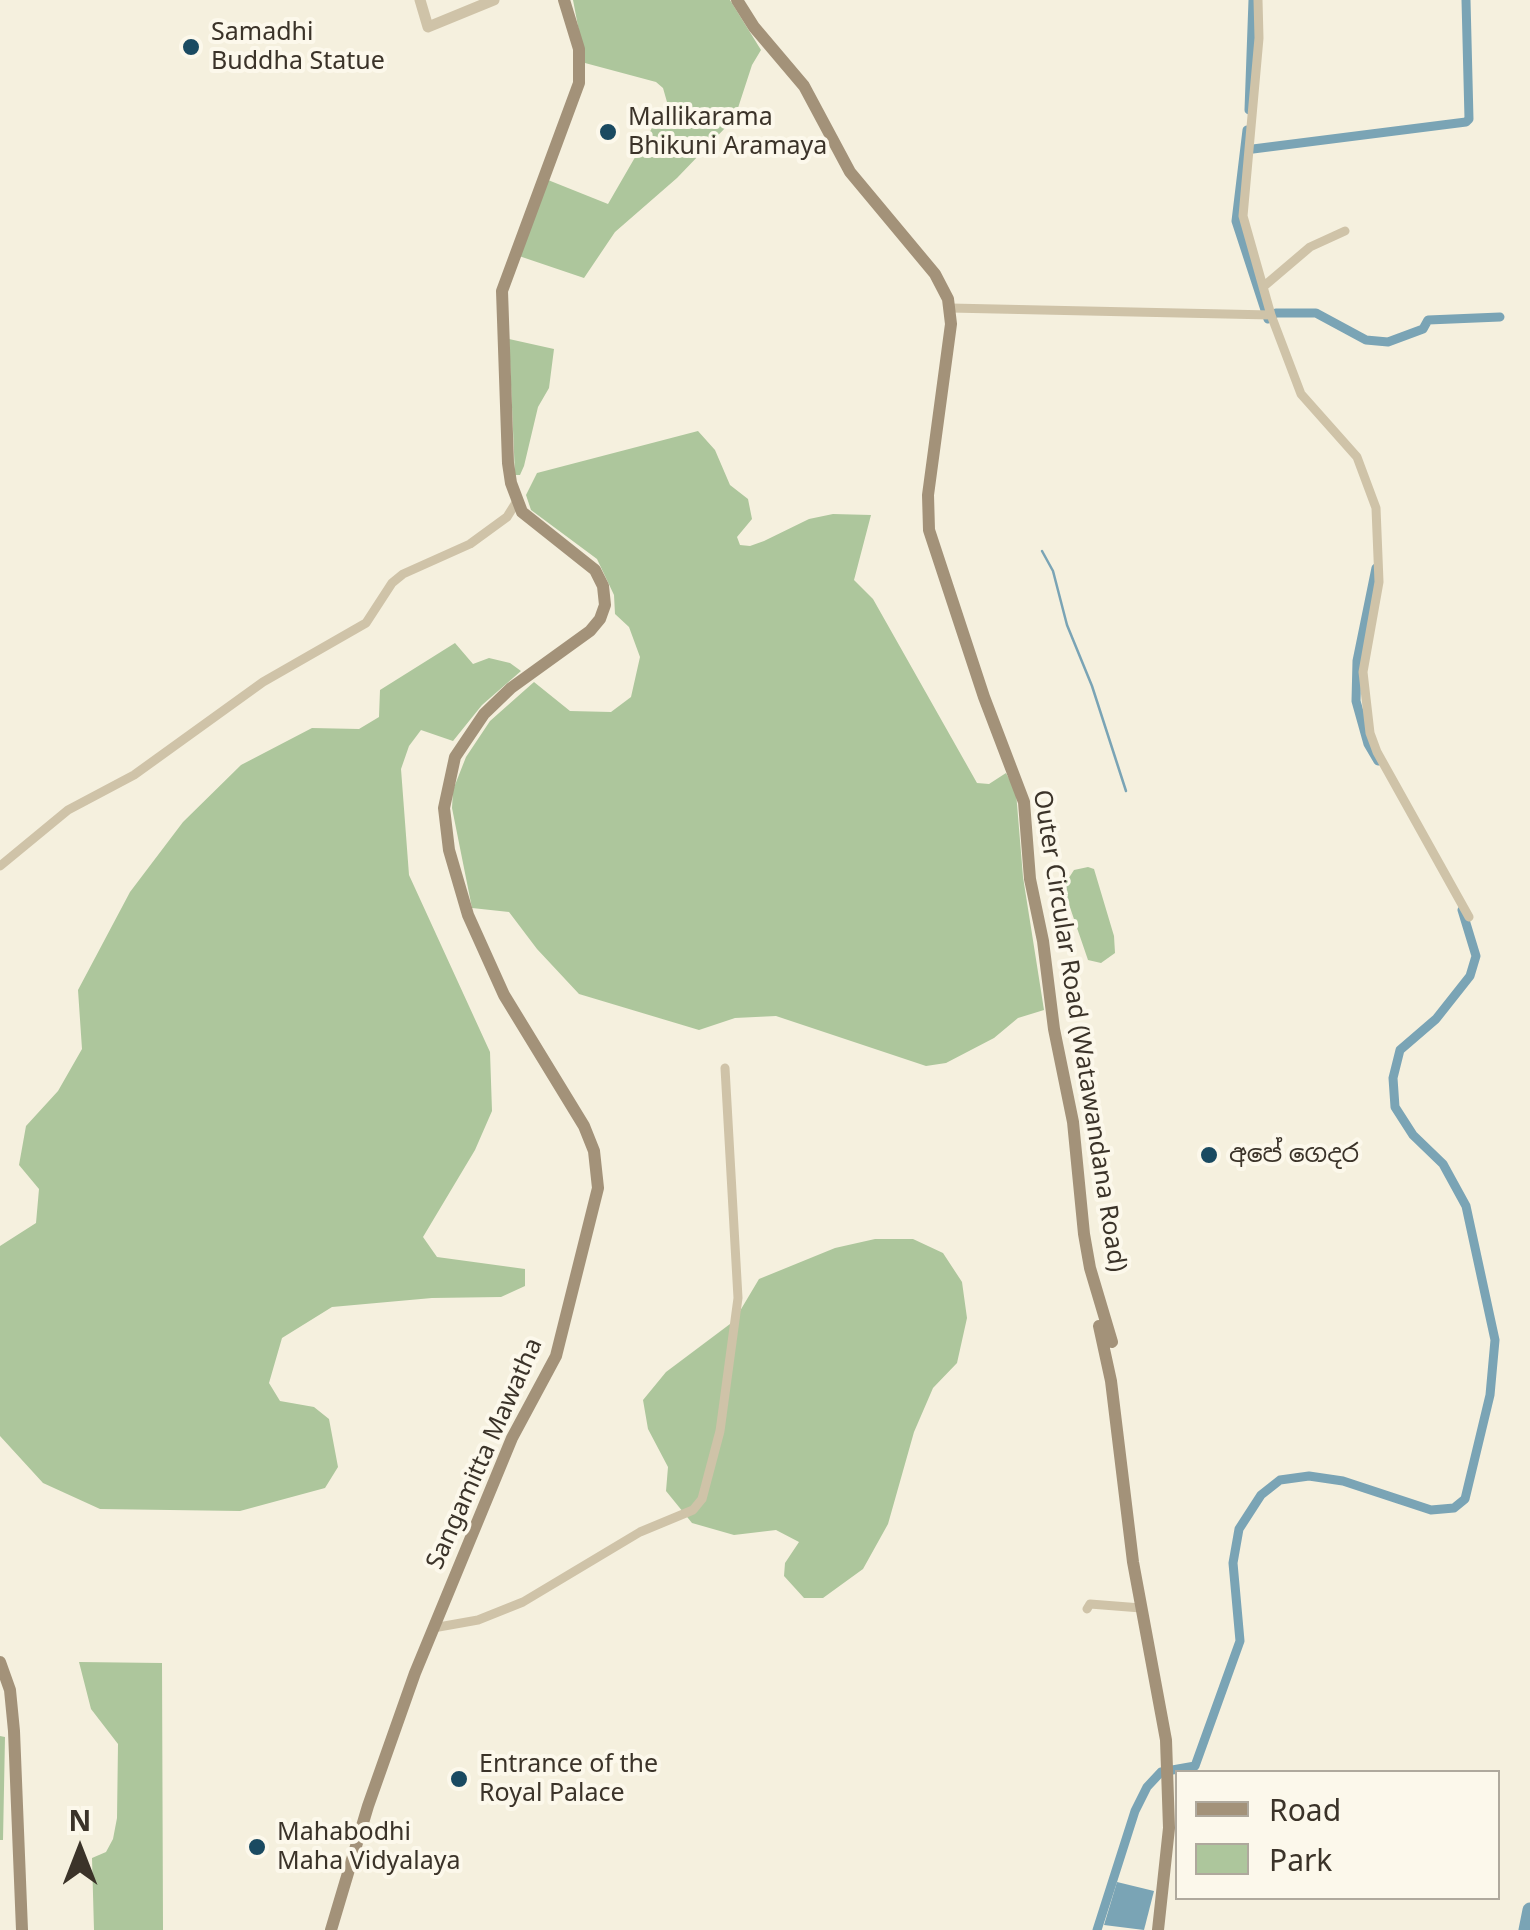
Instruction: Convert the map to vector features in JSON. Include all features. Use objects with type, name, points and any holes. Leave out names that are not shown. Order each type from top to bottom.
[{"type":"main road","points":[[517,501],[508,463],[502,298],[508,270],[579,84],[579,49],[564,0]]},
{"type":"main road","points":[[737,0],[754,27],[804,86],[859,184],[936,274],[950,308]]},
{"type":"main road","name":"Outer Circular Road (Watawandana Road)","points":[[950,308],[928,494],[930,538],[1024,802],[1030,878],[1073,1122],[1084,1234],[1112,1342],[1099,1326],[1112,1381],[1141,1608],[1168,1760],[1167,1853],[1158,1930]]},
{"type":"main road","name":"Sangamitta Mawatha","points":[[331,1930],[368,1806],[432,1628],[512,1438],[556,1356],[598,1188],[594,1151],[584,1126],[504,995],[468,915],[445,826],[448,777],[465,738],[511,688],[590,631],[605,605],[604,586],[595,570],[530,520],[517,501]]},
{"type":"main road","points":[[0,1662],[10,1690],[14,1731],[22,1930]]},
{"type":"street","points":[[420,0],[428,28],[494,0]]},
{"type":"street","points":[[1258,0],[1259,38],[1243,216],[1271,314],[1301,394],[1358,457],[1376,508],[1379,582],[1363,672],[1367,722],[1377,752],[1470,917]]},
{"type":"street","points":[[1263,287],[1310,247],[1346,231]]},
{"type":"street","points":[[950,308],[1271,314]]},
{"type":"street","points":[[0,866],[68,810],[134,775],[263,682],[366,623],[392,583],[403,574],[470,544],[506,517],[517,501]]},
{"type":"street","points":[[432,1628],[478,1620],[523,1602],[640,1532],[692,1510],[702,1499],[720,1431],[738,1298],[725,1068]]},
{"type":"street","points":[[1088,1609],[1090,1604],[1141,1608]]},
{"type":"green space","points":[[573,0],[730,0],[761,50],[737,111],[727,126],[677,178],[615,232],[584,278],[519,256],[548,180],[608,204],[667,102],[663,88],[656,82],[585,63]]},
{"type":"green space","points":[[509,339],[554,349],[549,388],[538,407],[520,475],[515,475]]},
{"type":"green space","points":[[698,431],[715,450],[730,485],[748,499],[752,519],[737,537],[740,545],[764,541],[809,519],[833,514],[871,515],[854,580],[873,599],[977,783],[989,784],[1006,773],[1016,792],[1023,877],[1044,1010],[1018,1018],[994,1038],[946,1063],[926,1066],[776,1016],[735,1018],[699,1030],[579,994],[509,912],[472,908],[452,808],[453,790],[466,757],[490,721],[534,682],[570,711],[611,712],[631,697],[640,657],[629,627],[615,614],[614,595],[597,559],[531,510],[526,495],[537,473]]},
{"type":"green space","points":[[455,643],[473,664],[489,658],[510,663],[521,671],[482,705],[453,741],[421,730],[409,746],[401,769],[409,875],[490,1052],[492,1111],[475,1150],[423,1237],[437,1257],[525,1269],[525,1286],[501,1297],[432,1298],[332,1307],[282,1338],[269,1383],[280,1401],[314,1407],[329,1419],[338,1467],[325,1488],[240,1511],[100,1509],[43,1483],[0,1436],[0,1246],[36,1223],[39,1189],[19,1165],[26,1126],[58,1091],[82,1049],[78,990],[130,892],[183,822],[241,765],[312,728],[359,729],[379,717],[380,690]]},
{"type":"green space","points":[[1094,869],[1114,936],[1115,953],[1101,963],[1088,960],[1063,887],[1074,870]]},
{"type":"green space","points":[[875,1239],[913,1239],[943,1253],[962,1282],[967,1318],[957,1363],[933,1388],[914,1432],[888,1524],[863,1569],[823,1598],[804,1598],[784,1576],[785,1563],[799,1542],[776,1530],[734,1535],[692,1523],[666,1491],[668,1467],[648,1429],[643,1400],[666,1372],[734,1321],[759,1279],[835,1248]]},
{"type":"green space","points":[[79,1662],[162,1663],[163,1930],[94,1930],[92,1858],[106,1852],[113,1839],[118,1744],[91,1709]]},
{"type":"green space","points":[[0,1736],[5,1737],[3,1840],[0,1840]]},
{"type":"water","points":[[1117,1882],[1154,1891],[1144,1930],[1104,1925]]},
{"type":"waterway","points":[[1249,110],[1253,0]]},
{"type":"waterway","points":[[1245,150],[1466,122],[1466,0]]},
{"type":"waterway","points":[[1247,130],[1236,221],[1268,319]]},
{"type":"waterway","points":[[1268,319],[1276,313],[1316,313],[1366,340],[1388,342],[1423,329],[1428,320],[1500,317]]},
{"type":"waterway","points":[[1042,551],[1053,571],[1067,625],[1092,686],[1126,791]]},
{"type":"waterway","points":[[1376,568],[1357,661],[1356,701],[1368,744],[1378,761]]},
{"type":"waterway","points":[[1097,1930],[1135,1811],[1147,1787],[1161,1772],[1195,1766],[1240,1641],[1233,1563],[1239,1529],[1261,1495],[1280,1480],[1309,1476],[1343,1481],[1431,1510],[1454,1508],[1465,1499],[1490,1395],[1495,1340],[1466,1206],[1443,1164],[1413,1135],[1395,1107],[1393,1078],[1400,1050],[1436,1019],[1470,976],[1476,956],[1462,910]]},
{"type":"waterway","points":[[1526,1930],[1530,1910]]},
{"type":"place","name":"Samadhi Buddha Statue","points":[[191,47]]},
{"type":"place","name":"Mallikarama Bhikuni Aramaya","points":[[608,132]]},
{"type":"place","name":"අපේ ගෙදර","points":[[1209,1155]]},
{"type":"place","name":"Entrance of the Royal Palace","points":[[459,1779]]},
{"type":"place","name":"Mahabodhi Maha Vidyalaya","points":[[257,1847]]}]
